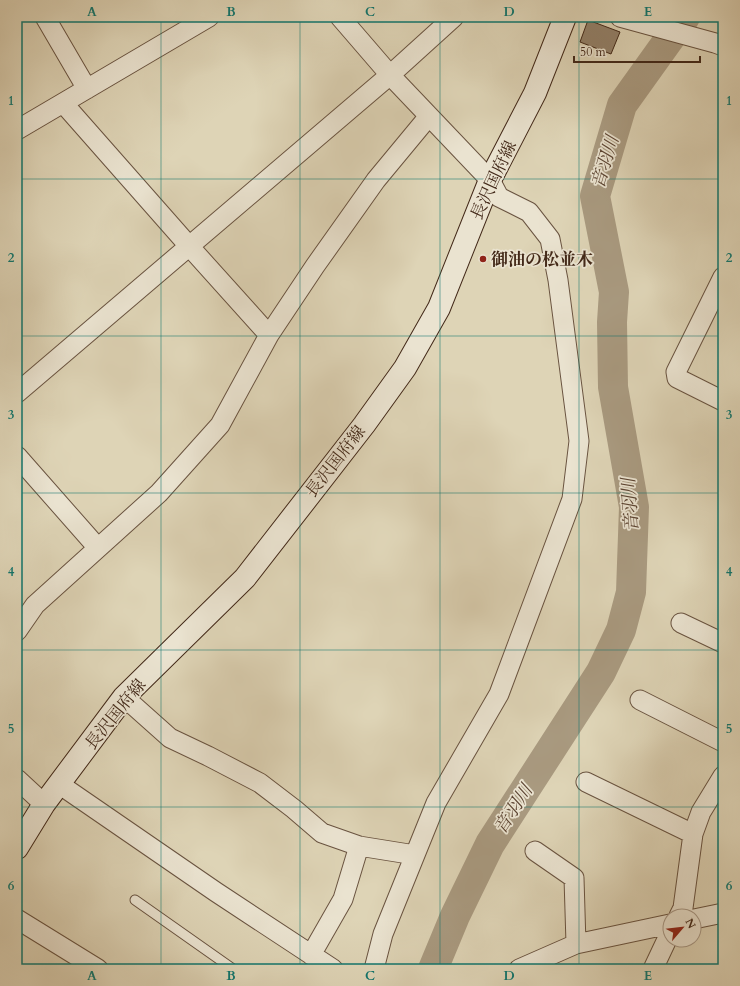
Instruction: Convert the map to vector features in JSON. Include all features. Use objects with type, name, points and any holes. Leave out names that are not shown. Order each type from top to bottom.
[{"type":"main road","name":"長沢国府線","points":[[17,848],[44,804],[124,697],[245,578],[364,425],[405,368],[439,308],[490,180],[535,93],[565,17]]},
{"type":"street","points":[[45,17],[87,89]]},
{"type":"street","points":[[17,130],[209,17]]},
{"type":"street","points":[[340,17],[390,75],[490,180],[499,197],[529,212],[550,239],[558,280],[579,441],[572,498],[499,694],[436,803],[383,934],[374,969]]},
{"type":"street","points":[[17,393],[390,75],[454,17]]},
{"type":"street","points":[[626,18],[719,44]]},
{"type":"street","points":[[63,103],[269,336]]},
{"type":"street","points":[[17,631],[35,605],[160,492],[220,425],[269,336],[315,266],[376,180],[429,116]]},
{"type":"street","points":[[723,277],[676,372],[677,378],[723,401]]},
{"type":"street","points":[[17,456],[98,548]]},
{"type":"street","points":[[681,623],[723,643]]},
{"type":"street","points":[[124,697],[170,738],[260,783],[322,833],[359,846],[415,855]]},
{"type":"street","points":[[640,700],[723,742]]},
{"type":"street","points":[[683,908],[693,834],[701,812],[723,776]]},
{"type":"street","points":[[17,779],[44,804]]},
{"type":"street","points":[[586,782],[693,834]]},
{"type":"street","points":[[59,784],[333,969]]},
{"type":"street","points":[[311,955],[343,898],[359,846]]},
{"type":"street","points":[[535,851],[574,878],[576,944]]},
{"type":"street","points":[[702,917],[723,913]]},
{"type":"street","points":[[17,919],[98,969]]},
{"type":"street","points":[[519,969],[576,944],[662,926]]},
{"type":"street","points":[[653,969],[663,948]]},
{"type":"lane","points":[[135,900],[233,969]]},
{"type":"building","points":[[588,20],[620,32],[611,54],[580,42]]},
{"type":"waterway","name":"音羽川","points":[[433,969],[455,916],[490,844],[601,672],[621,630],[631,592],[634,507],[613,387],[612,322],[614,292],[595,196],[622,105],[685,17]]},
{"type":"place","name":"御油の松並木","points":[[483,259]]}]
